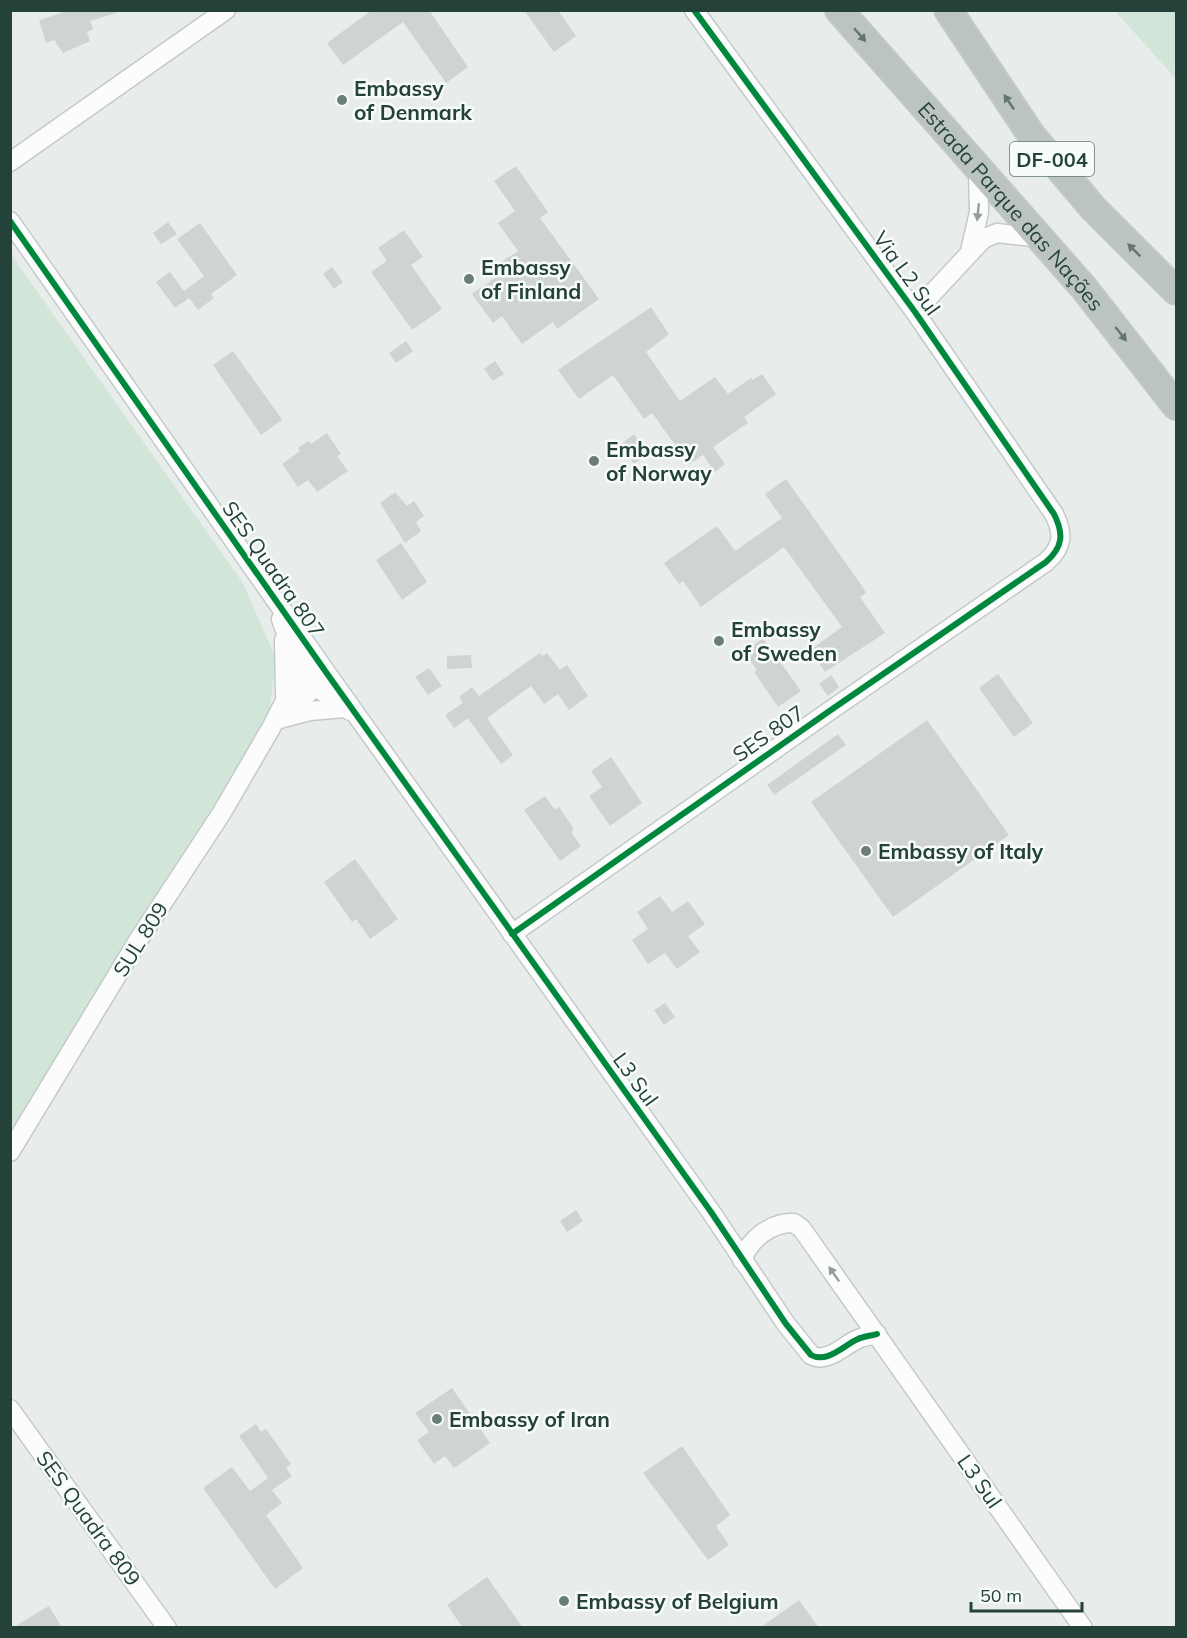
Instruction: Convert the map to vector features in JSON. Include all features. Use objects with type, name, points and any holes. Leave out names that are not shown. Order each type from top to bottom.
[{"type":"highway","name":"Estrada Parque das Nações","points":[[839,10],[978,171],[1084,288],[1176,406]]},
{"type":"highway","name":"DF-004","points":[[948,10],[1032,136],[1093,208],[1176,291]]},
{"type":"street","points":[[10,162],[226,10]]},
{"type":"street","name":"Via L2 Sul","points":[[694,10],[915,312],[1054,514],[1059,525],[1061,542],[1055,554],[1046,562]]},
{"type":"street","points":[[970,251],[979,212],[978,171]]},
{"type":"street","name":"SES Quadra 807","points":[[10,221],[311,650],[321,681]]},
{"type":"street","points":[[915,312],[983,239],[997,233],[1041,238]]},
{"type":"street","name":"SES 807","points":[[512,934],[1046,562]]},
{"type":"street","name":"SES Quadra 807","points":[[272,595],[302,668],[321,681],[351,712],[512,934]]},
{"type":"street","points":[[282,624],[286,648],[285,700]]},
{"type":"street","name":"SUL 809","points":[[10,1152],[139,939],[276,723],[285,700],[311,650]]},
{"type":"street","name":"SUL 809","points":[[276,723],[321,681]]},
{"type":"street","points":[[276,723],[310,711],[351,712]]},
{"type":"street","name":"L3 Sul","points":[[512,934],[740,1249],[786,1324],[811,1355],[825,1358],[868,1332]]},
{"type":"street","name":"L3 Sul","points":[[740,1249],[776,1225],[794,1223],[802,1229],[868,1332],[1083,1628]]},
{"type":"street","name":"SES Quadra 809","points":[[10,1409],[167,1628]]},
{"type":"green space","points":[[1115,11],[1176,11],[1176,79]]},
{"type":"green space","points":[[10,253],[243,583],[276,659],[269,716],[11,1135]]},
{"type":"building","points":[[71,10],[116,10],[116,13],[90,21],[93,29],[87,32],[90,41],[63,53],[54,40],[46,43],[39,20]]},
{"type":"building","points":[[372,10],[429,10],[468,67],[446,83],[403,22],[343,65],[327,43]]},
{"type":"building","points":[[524,10],[558,10],[576,36],[554,52]]},
{"type":"building","points":[[516,166],[548,212],[540,218],[599,299],[557,329],[553,322],[522,344],[502,316],[493,323],[472,294],[499,275],[494,267],[518,251],[498,223],[515,211],[494,181]]},
{"type":"building","points":[[168,222],[177,234],[161,244],[153,233]]},
{"type":"building","points":[[200,223],[237,275],[211,294],[214,298],[198,310],[184,291],[204,276],[177,239]]},
{"type":"building","points":[[404,230],[423,257],[411,265],[442,309],[412,330],[371,272],[387,261],[378,248]]},
{"type":"building","points":[[332,267],[343,282],[334,289],[323,274]]},
{"type":"building","points":[[170,272],[189,298],[175,308],[156,282]]},
{"type":"building","points":[[651,307],[669,334],[646,352],[680,401],[715,377],[728,394],[751,378],[753,380],[762,374],[776,394],[744,417],[748,423],[713,447],[725,464],[715,472],[703,455],[689,464],[652,413],[644,419],[613,375],[579,399],[558,370]]},
{"type":"building","points":[[406,341],[413,351],[396,363],[389,353]]},
{"type":"building","points":[[233,351],[282,420],[261,435],[213,365]]},
{"type":"building","points":[[495,361],[504,374],[493,381],[484,369]]},
{"type":"building","points":[[327,433],[341,454],[337,456],[348,471],[317,492],[308,480],[298,487],[282,464],[300,451],[298,448],[308,441],[311,444]]},
{"type":"building","points":[[634,434],[649,453],[634,464],[620,445]]},
{"type":"building","points":[[786,479],[860,583],[866,593],[860,597],[885,633],[825,672],[810,650],[842,627],[784,547],[701,607],[683,581],[679,584],[664,563],[717,526],[735,551],[782,518],[765,494]]},
{"type":"building","points":[[395,492],[407,506],[414,501],[424,516],[416,522],[421,531],[405,543],[380,503]]},
{"type":"building","points":[[401,543],[427,582],[402,600],[376,560]]},
{"type":"building","points":[[763,638],[801,691],[778,707],[754,672],[757,670],[744,652]]},
{"type":"building","points":[[540,653],[542,656],[547,653],[560,670],[567,665],[588,696],[569,710],[558,694],[544,704],[531,686],[487,718],[513,755],[501,764],[468,718],[454,728],[445,715],[463,703],[459,697],[472,687],[479,696]]},
{"type":"building","points":[[471,655],[472,668],[447,669],[447,656]]},
{"type":"building","points":[[429,668],[442,686],[428,695],[415,677]]},
{"type":"building","points":[[998,674],[1033,723],[1014,737],[979,688]]},
{"type":"building","points":[[831,675],[839,687],[828,696],[819,684]]},
{"type":"building","points":[[927,720],[1009,835],[893,917],[811,802]]},
{"type":"building","points":[[838,734],[846,745],[774,795],[767,785]]},
{"type":"building","points":[[611,757],[642,803],[610,826],[589,796],[602,787],[591,771]]},
{"type":"building","points":[[545,796],[555,810],[559,807],[574,829],[571,832],[581,846],[560,861],[524,810]]},
{"type":"building","points":[[355,859],[398,919],[370,939],[356,919],[352,922],[324,882]]},
{"type":"building","points":[[660,896],[672,912],[688,901],[705,924],[688,936],[700,952],[677,969],[665,953],[648,964],[632,940],[648,929],[637,912]]},
{"type":"building","points":[[665,1003],[675,1017],[664,1025],[654,1010]]},
{"type":"building","points":[[576,1210],[583,1221],[567,1232],[560,1221]]},
{"type":"building","points":[[452,1388],[490,1443],[454,1468],[445,1456],[434,1464],[417,1440],[429,1432],[415,1413]]},
{"type":"building","points":[[256,1424],[261,1432],[266,1429],[291,1464],[286,1468],[292,1476],[272,1490],[282,1503],[266,1515],[303,1568],[275,1589],[203,1488],[232,1467],[250,1491],[268,1478],[239,1436]]},
{"type":"building","points":[[682,1446],[730,1515],[716,1526],[729,1545],[708,1560],[643,1473]]},
{"type":"building","points":[[487,1577],[523,1628],[463,1628],[447,1605]]},
{"type":"building","points":[[799,1600],[819,1628],[760,1628]]},
{"type":"building","points":[[49,1606],[62,1628],[12,1628]]},
{"type":"cycle path","points":[[512,934],[1046,562],[1056,551],[1060,540],[1054,514],[915,312],[694,10]]},
{"type":"cycle path","points":[[10,221],[328,675],[711,1212],[786,1324],[811,1355],[817,1357],[835,1353],[858,1339],[877,1334]]},
{"type":"place","name":"Embassy of Denmark","points":[[342,100]]},
{"type":"place","name":"Embassy of Finland","points":[[469,279]]},
{"type":"place","name":"Embassy of Norway","points":[[594,461]]},
{"type":"place","name":"Embassy of Sweden","points":[[719,641]]},
{"type":"place","name":"Embassy of Italy","points":[[866,851]]},
{"type":"place","name":"Embassy of Iran","points":[[437,1419]]},
{"type":"place","name":"Embassy of Belgium","points":[[564,1601]]}]
